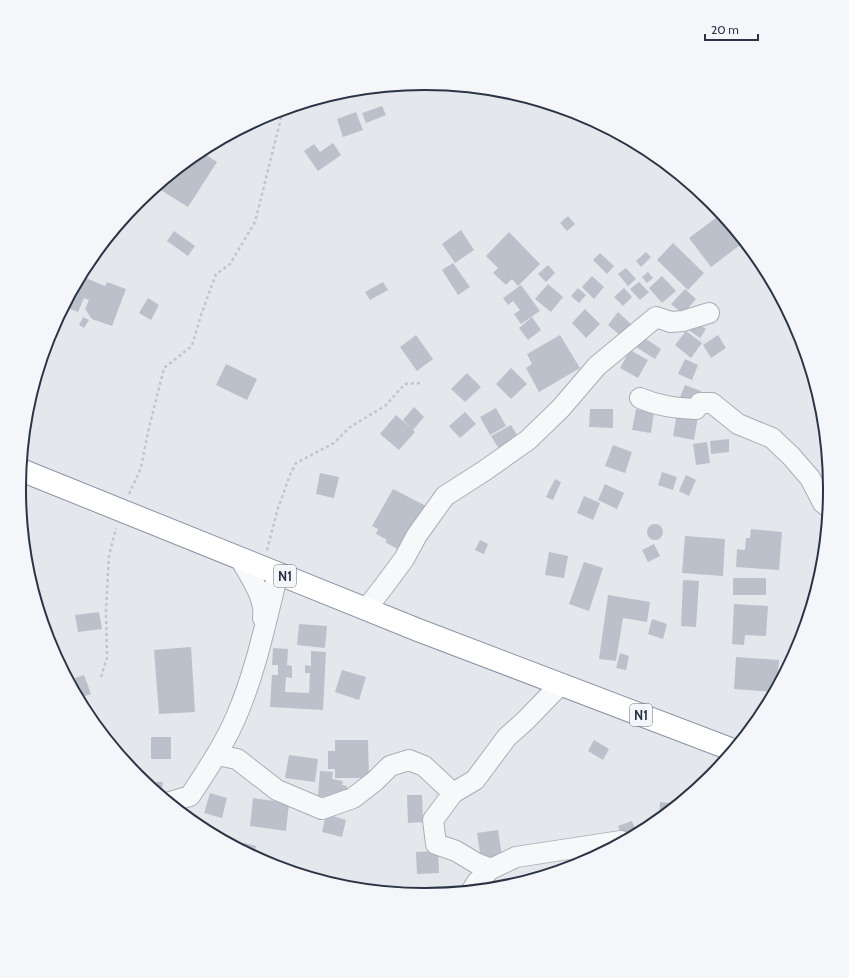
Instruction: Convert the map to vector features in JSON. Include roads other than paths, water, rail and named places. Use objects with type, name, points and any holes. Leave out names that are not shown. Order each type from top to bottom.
[{"type":"highway","name":"N1","points":[[27,472],[366,609],[560,685],[727,748]]},
{"type":"street","points":[[366,609],[404,559],[417,535],[445,496],[528,440],[561,408],[596,366],[656,317],[671,322],[683,321],[709,313]]},
{"type":"street","points":[[640,398],[669,408],[696,409],[700,403],[712,403],[738,424],[772,438],[791,456],[810,478],[822,502]]},
{"type":"street","points":[[240,558],[258,592],[264,612],[259,649]]},
{"type":"street","points":[[188,805],[217,755],[236,716],[259,649],[270,570]]},
{"type":"street","points":[[491,869],[476,863],[456,851],[436,844],[433,820],[453,793],[475,780],[507,737],[560,685]]},
{"type":"street","points":[[217,755],[237,759],[277,790],[322,809],[353,798],[375,781],[390,766],[409,760],[424,766],[453,793]]},
{"type":"street","points":[[476,884],[491,869],[516,857],[606,843]]}]
